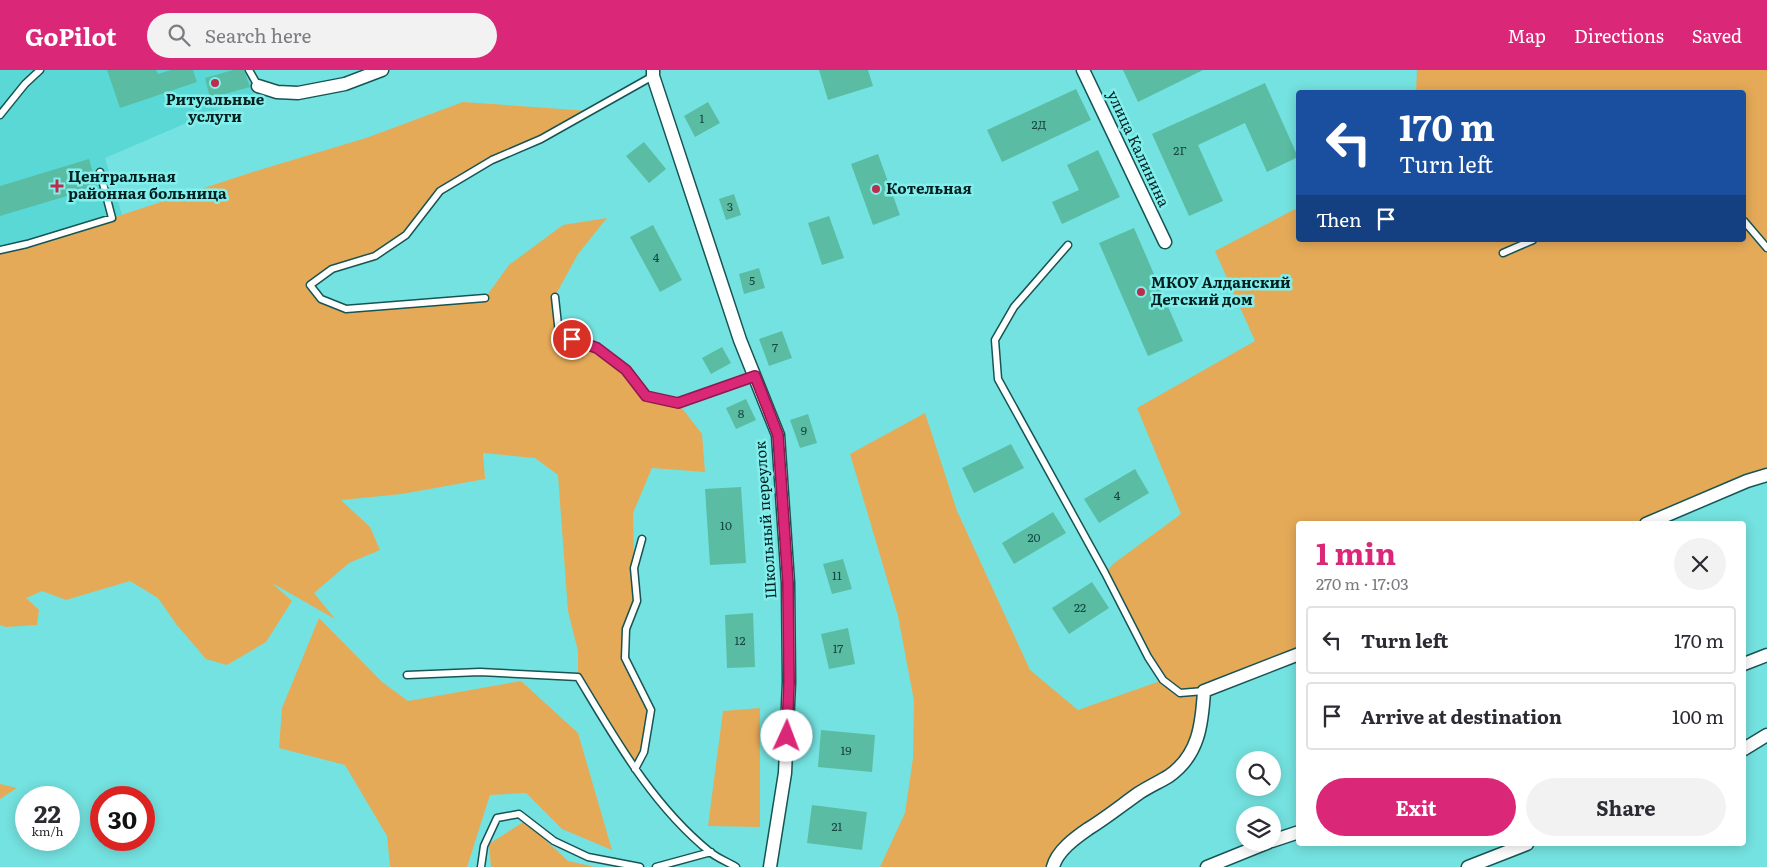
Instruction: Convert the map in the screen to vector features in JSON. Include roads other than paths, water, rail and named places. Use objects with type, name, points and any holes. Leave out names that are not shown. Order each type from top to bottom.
[{"type":"street","points":[[258,86],[277,92],[298,93],[345,84],[382,70]]},
{"type":"street","name":"улица Калинина","points":[[1083,70],[1165,242]]},
{"type":"street","name":"Школьный переулок","points":[[653,73],[740,340],[778,435],[788,583],[789,682],[786,773],[770,867]]},
{"type":"street","points":[[1653,521],[1748,481],[1767,475]]},
{"type":"street","points":[[1053,867],[1055,858],[1076,837],[1139,793],[1171,774],[1191,753],[1202,725],[1204,691],[1296,655]]},
{"type":"street","points":[[1746,663],[1767,655]]},
{"type":"street","points":[[1746,748],[1767,735]]},
{"type":"street","points":[[1281,838],[1296,833]]},
{"type":"street","points":[[1468,867],[1521,846]]},
{"type":"street","points":[[1207,867],[1248,851]]},
{"type":"lane","points":[[0,115],[25,84],[40,70]]},
{"type":"lane","points":[[249,70],[258,86]]},
{"type":"lane","points":[[485,298],[346,309],[321,299],[310,285],[332,269],[376,256],[406,235],[440,192],[492,160],[541,139],[653,73]]},
{"type":"lane","points":[[0,250],[28,244],[112,218],[100,172]]},
{"type":"lane","points":[[1746,223],[1767,248]]},
{"type":"lane","points":[[1503,253],[1528,242]]},
{"type":"lane","points":[[1068,245],[1014,307],[995,340],[998,379],[1148,657],[1163,680],[1180,692],[1204,691]]},
{"type":"lane","points":[[555,296],[559,334],[597,348],[626,370],[646,396],[678,403],[755,376]]},
{"type":"lane","points":[[635,768],[644,752],[651,710],[625,658],[626,629],[637,601],[634,568],[642,539]]},
{"type":"lane","points":[[407,675],[480,672],[578,677],[624,754],[665,809],[711,852],[736,867]]},
{"type":"lane","points":[[481,867],[484,846],[497,818],[519,814],[554,841],[588,857],[640,867]]},
{"type":"lane","points":[[656,867],[711,852]]},
{"type":"place","name":"Ритуальные услуги","points":[[215,83]]},
{"type":"place","name":"Центральная районная больница","points":[[57,186]]},
{"type":"place","name":"Котельная","points":[[876,189]]},
{"type":"place","name":"МКОУ Алданский Детский дом","points":[[1141,292]]}]
